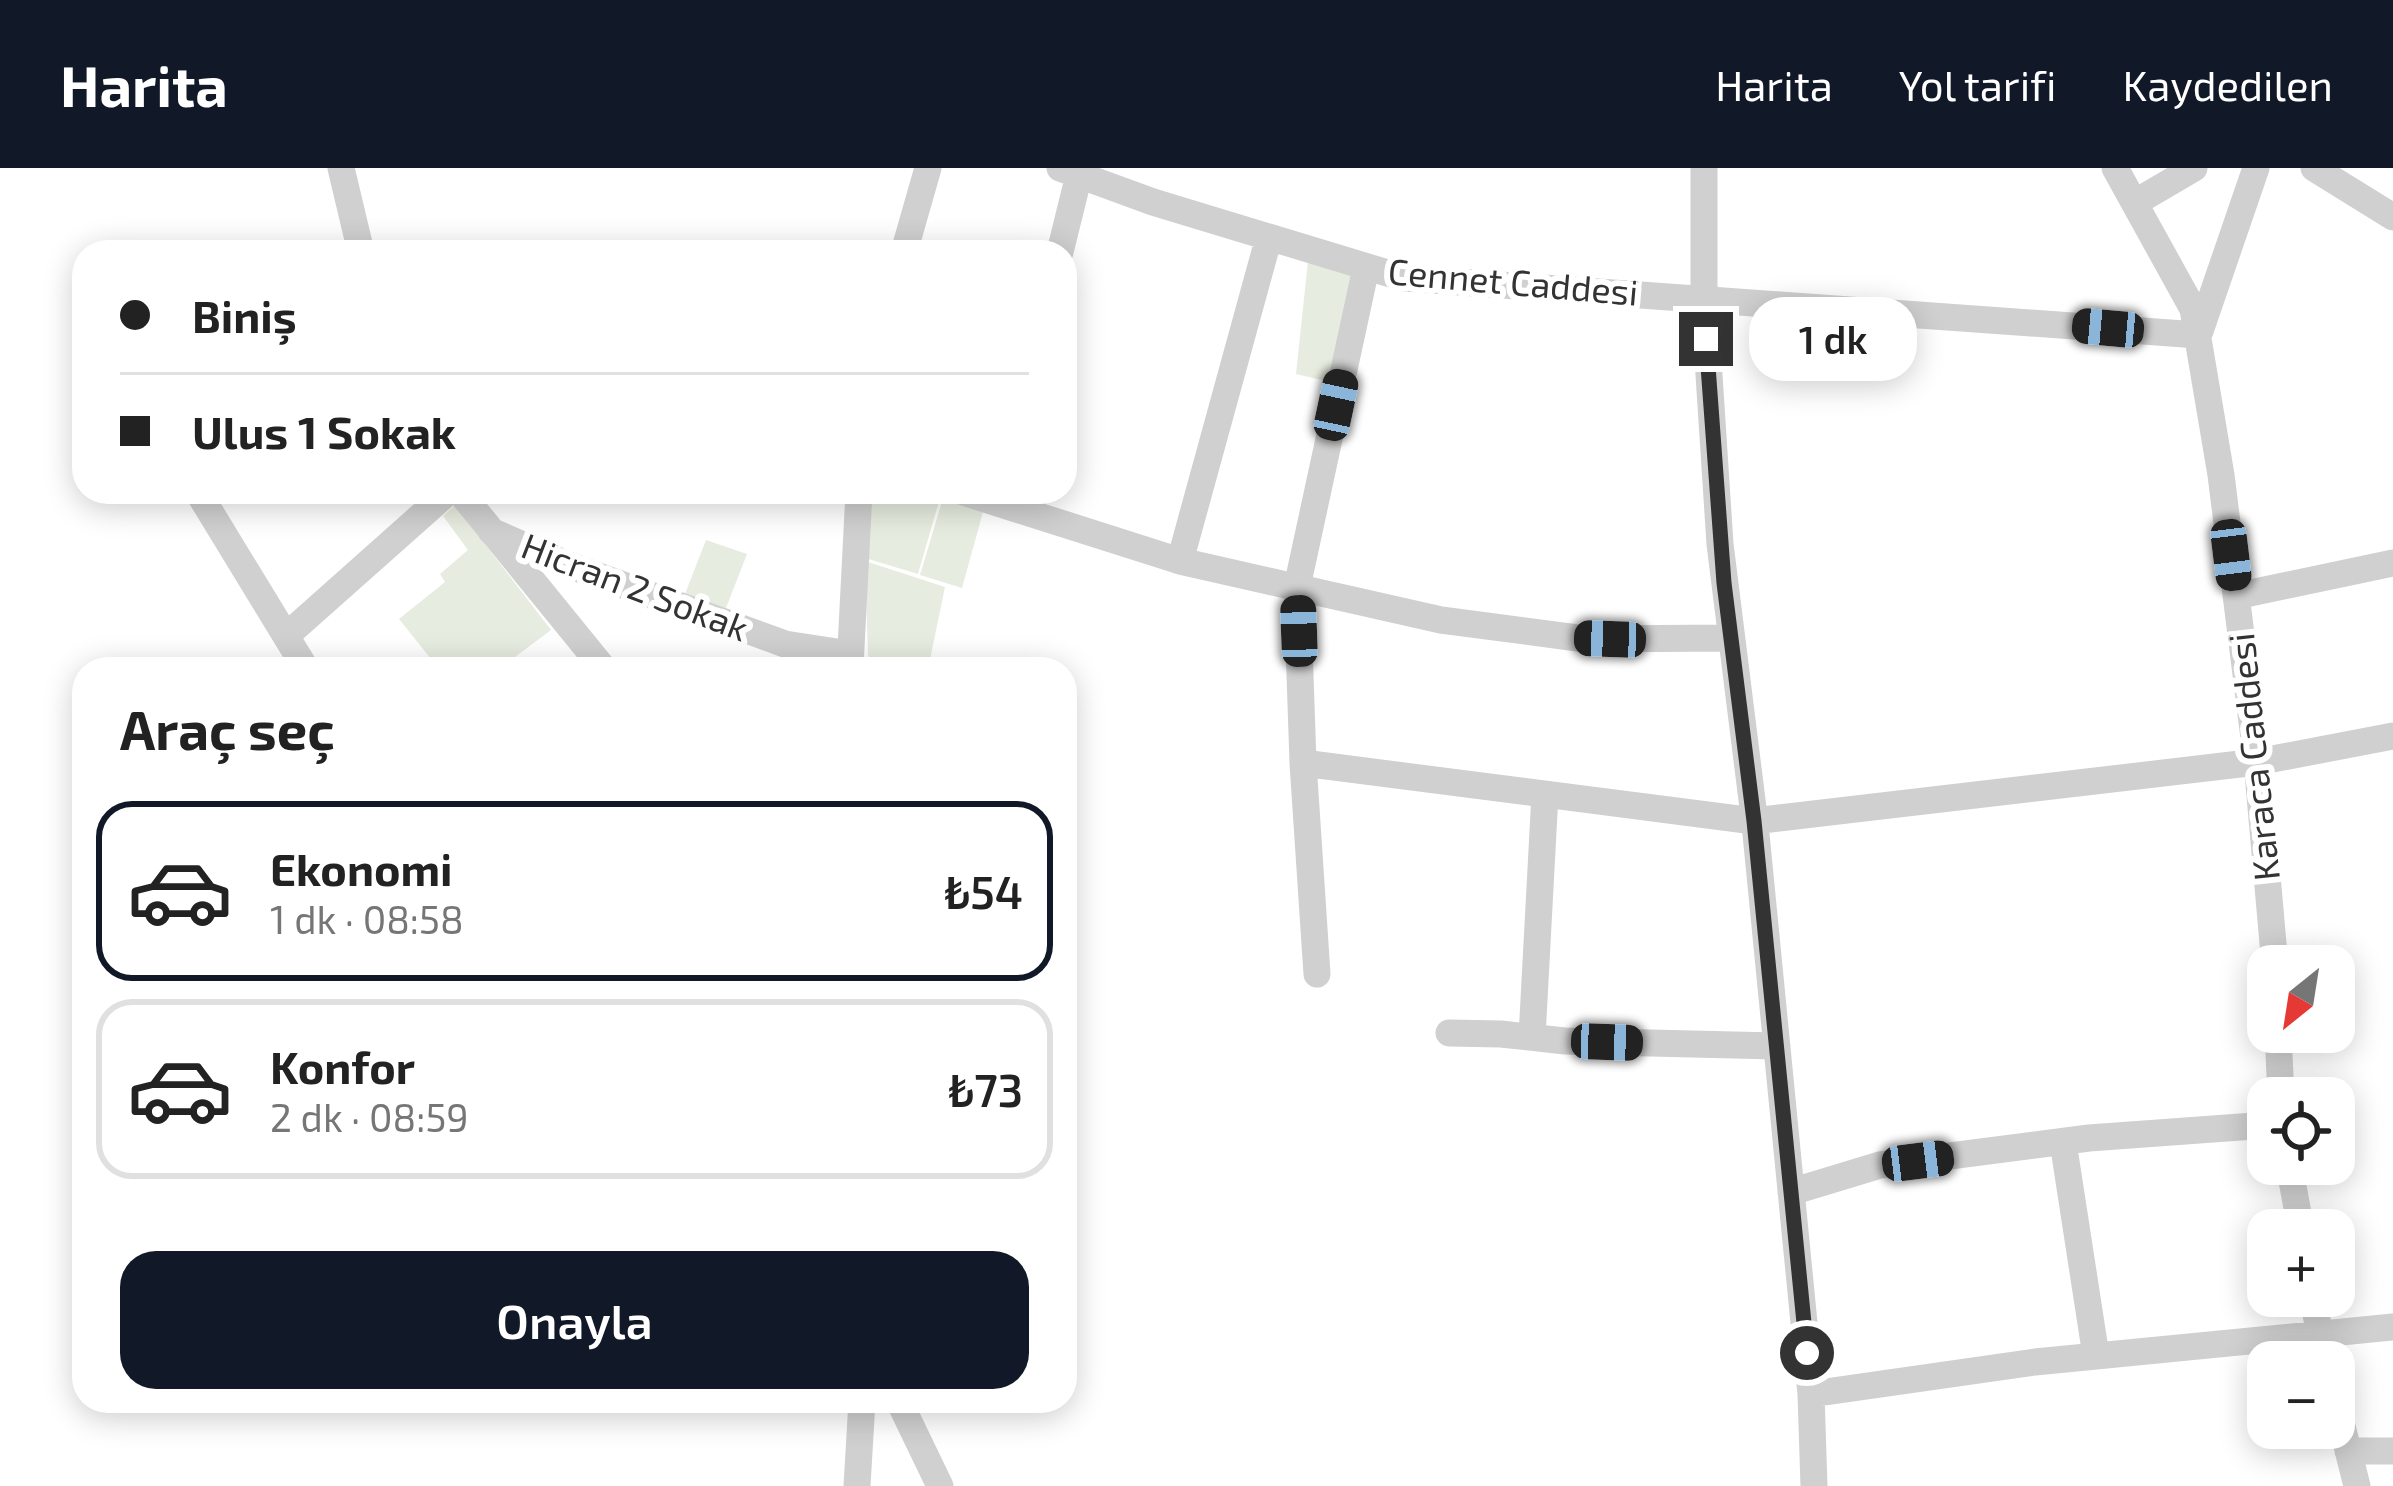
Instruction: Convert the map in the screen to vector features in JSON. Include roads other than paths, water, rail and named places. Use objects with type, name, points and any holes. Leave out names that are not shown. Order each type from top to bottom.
[{"type":"street","points":[[341,168],[358,240]]},
{"type":"street","points":[[907,240],[928,168]]},
{"type":"street","points":[[1704,168],[1704,298],[1720,544],[1755,822],[1811,1394],[1814,1486]]},
{"type":"street","name":"Karaca Caddesi","points":[[2115,168],[2193,309],[2257,762],[2273,945]]},
{"type":"street","points":[[2136,202],[2194,168]]},
{"type":"street","points":[[2198,335],[2256,168]]},
{"type":"street","points":[[2314,168],[2393,217]]},
{"type":"street","points":[[1061,240],[1069,171]]},
{"type":"street","name":"Cennet Caddesi","points":[[1069,171],[1366,268],[1441,281],[2198,335]]},
{"type":"street","points":[[1180,561],[1269,237]]},
{"type":"street","points":[[1317,974],[1297,587],[1366,268]]},
{"type":"street","points":[[205,504],[299,657]]},
{"type":"street","points":[[286,636],[434,504]]},
{"type":"street","points":[[470,504],[594,657]]},
{"type":"street","points":[[850,657],[858,504]]},
{"type":"street","points":[[1032,504],[1180,561],[1441,620],[1535,634],[1635,640],[1730,638]]},
{"type":"street","name":"Hicran 2 Sokak","points":[[491,531],[728,624],[834,657]]},
{"type":"street","points":[[2236,596],[2393,563]]},
{"type":"street","points":[[1303,763],[1755,822],[2257,762],[2393,736]]},
{"type":"street","points":[[1532,1037],[1545,794]]},
{"type":"street","points":[[1449,1033],[1777,1046]]},
{"type":"street","points":[[1791,1192],[1880,1165],[2063,1142],[2247,1128]]},
{"type":"street","points":[[2063,1142],[2096,1356]]},
{"type":"street","points":[[2348,1341],[2393,1327]]},
{"type":"street","points":[[1811,1394],[2096,1356],[2247,1351]]},
{"type":"street","points":[[857,1486],[861,1413]]},
{"type":"street","points":[[905,1413],[940,1486]]},
{"type":"street","points":[[2357,1486],[2348,1451],[2393,1451]]}]
